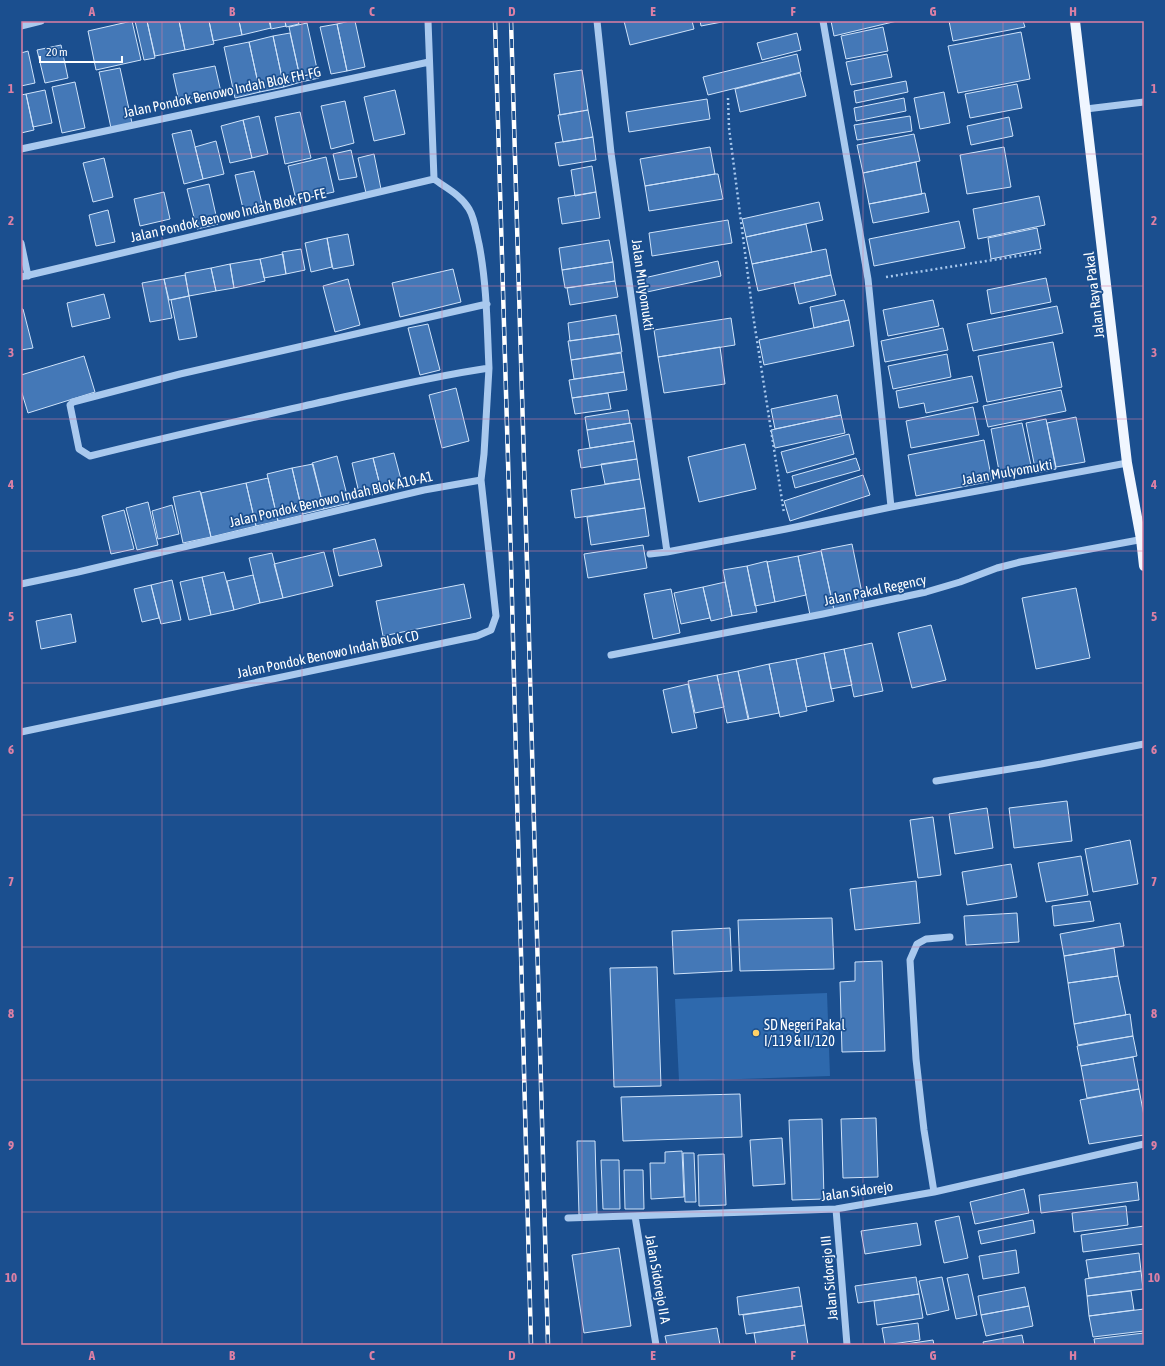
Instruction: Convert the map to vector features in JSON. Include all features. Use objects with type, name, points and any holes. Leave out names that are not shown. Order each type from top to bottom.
[{"type":"main road","name":"Jalan Raya Pakal","points":[[1075,21],[1128,463],[1143,539],[1144,566]]},
{"type":"street","points":[[21,26],[40,21]]},
{"type":"street","points":[[428,21],[434,179],[462,199],[475,222],[487,304],[489,368],[481,480]]},
{"type":"street","name":"Jalan Mulyomukti","points":[[597,21],[611,153],[667,552]]},
{"type":"street","points":[[823,21],[868,280],[891,507]]},
{"type":"street","name":"Jalan Pondok Benowo Indah Blok FH-FG","points":[[21,149],[429,62]]},
{"type":"street","points":[[1086,109],[1144,102]]},
{"type":"street","name":"Jalan Pondok Benowo Indah Blok FD-FE","points":[[24,277],[434,179]]},
{"type":"street","points":[[21,243],[24,277]]},
{"type":"street","points":[[487,304],[180,374],[73,402],[70,405],[80,449],[90,456],[347,396],[430,378],[489,368]]},
{"type":"street","name":"Jalan Mulyomukti","points":[[650,554],[667,552],[891,507],[1128,463]]},
{"type":"street","name":"Jalan Pondok Benowo Indah Blok A10-A1","points":[[21,584],[78,572],[424,490],[481,480]]},
{"type":"street","name":"Jalan Pondok Benowo Indah Blok CD","points":[[21,732],[478,636],[491,630],[496,616],[481,480]]},
{"type":"street","name":"Jalan Pakal Regency","points":[[611,654],[823,614],[918,594],[1020,562],[1043,559],[1143,539]]},
{"type":"street","points":[[936,781],[1041,764],[1144,744]]},
{"type":"street","points":[[934,1192],[924,1130],[916,1059],[910,960],[917,944],[926,939],[950,937]]},
{"type":"street","name":"Jalan Sidorejo","points":[[568,1218],[836,1209],[934,1192],[1144,1144]]},
{"type":"street","name":"Jalan Sidorejo III","points":[[836,1209],[847,1345]]},
{"type":"street","name":"Jalan Sidorejo II A","points":[[635,1216],[656,1345]]},
{"type":"path","points":[[728,98],[730,128],[753,315],[786,529]]},
{"type":"path","points":[[868,280],[1043,252]]},
{"type":"shaded area","points":[[827,993],[830,1076],[679,1081],[675,999]]},
{"type":"building","points":[[132,21],[141,60],[96,70],[88,31]]},
{"type":"building","points":[[135,21],[147,21],[155,58],[144,60]]},
{"type":"building","points":[[147,21],[179,21],[185,50],[155,56]]},
{"type":"building","points":[[179,21],[209,21],[214,44],[185,50]]},
{"type":"building","points":[[209,21],[239,21],[242,35],[213,41]]},
{"type":"building","points":[[239,21],[270,21],[271,28],[242,35]]},
{"type":"building","points":[[269,21],[285,21],[286,26],[271,29]]},
{"type":"building","points":[[285,21],[298,21],[299,24],[286,27]]},
{"type":"building","points":[[355,21],[365,67],[347,71],[337,24]]},
{"type":"building","points":[[624,21],[692,21],[694,29],[630,45]]},
{"type":"building","points":[[700,21],[727,21],[701,26]]},
{"type":"building","points":[[831,21],[897,21],[834,36]]},
{"type":"building","points":[[949,21],[1023,21],[1025,27],[953,41]]},
{"type":"building","points":[[307,23],[319,78],[301,82],[289,27]]},
{"type":"building","points":[[337,24],[347,71],[331,74],[320,27]]},
{"type":"building","points":[[883,27],[888,51],[846,59],[841,36]]},
{"type":"building","points":[[1021,32],[1030,79],[958,93],[948,46]]},
{"type":"building","points":[[290,33],[301,82],[284,87],[273,36]]},
{"type":"building","points":[[797,33],[801,50],[762,60],[757,43]]},
{"type":"building","points":[[273,36],[284,87],[260,92],[249,42]]},
{"type":"building","points":[[249,42],[260,92],[235,98],[224,47]]},
{"type":"building","points":[[61,45],[68,78],[45,83],[37,50]]},
{"type":"building","points":[[28,51],[35,83],[21,86],[21,53]]},
{"type":"building","points":[[797,54],[801,72],[708,95],[703,77]]},
{"type":"building","points":[[887,54],[892,77],[851,85],[846,62]]},
{"type":"building","points":[[215,66],[221,92],[179,101],[173,74]]},
{"type":"building","points":[[120,68],[132,123],[111,128],[99,72]]},
{"type":"building","points":[[582,70],[588,110],[560,115],[554,74]]},
{"type":"building","points":[[800,73],[806,96],[740,112],[735,89]]},
{"type":"building","points":[[906,81],[908,92],[856,103],[854,91]]},
{"type":"building","points":[[75,82],[85,128],[62,133],[52,87]]},
{"type":"building","points":[[1017,84],[1022,108],[970,118],[965,94]]},
{"type":"building","points":[[45,90],[52,123],[33,127],[26,94]]},
{"type":"building","points":[[395,90],[405,134],[374,141],[364,97]]},
{"type":"building","points":[[944,92],[950,123],[920,129],[914,98]]},
{"type":"building","points":[[26,94],[34,130],[21,133],[21,95]]},
{"type":"building","points":[[904,98],[906,111],[856,121],[854,108]]},
{"type":"building","points":[[707,99],[710,119],[629,132],[626,112]]},
{"type":"building","points":[[345,101],[354,143],[331,149],[321,106]]},
{"type":"building","points":[[588,110],[593,137],[563,142],[558,115]]},
{"type":"building","points":[[300,112],[311,158],[285,164],[275,117]]},
{"type":"building","points":[[259,116],[268,154],[252,158],[243,120]]},
{"type":"building","points":[[910,116],[912,131],[857,140],[854,125]]},
{"type":"building","points":[[1009,117],[1013,136],[971,145],[967,126]]},
{"type":"building","points":[[243,120],[252,158],[230,163],[221,126]]},
{"type":"building","points":[[191,130],[203,179],[184,184],[172,134]]},
{"type":"building","points":[[914,134],[920,161],[863,173],[857,145]]},
{"type":"building","points":[[593,137],[596,160],[559,166],[555,143]]},
{"type":"building","points":[[216,141],[224,174],[203,179],[195,147]]},
{"type":"building","points":[[710,147],[715,174],[645,186],[640,159]]},
{"type":"building","points":[[1004,147],[1011,187],[967,194],[960,155]]},
{"type":"building","points":[[351,150],[357,177],[339,180],[333,154]]},
{"type":"building","points":[[374,154],[381,189],[366,193],[358,158]]},
{"type":"building","points":[[326,157],[334,192],[296,200],[288,166]]},
{"type":"building","points":[[104,158],[113,197],[93,202],[83,163]]},
{"type":"building","points":[[916,162],[922,194],[869,204],[863,173]]},
{"type":"building","points":[[592,166],[596,192],[575,196],[571,170]]},
{"type":"building","points":[[254,171],[264,212],[245,217],[235,175]]},
{"type":"building","points":[[718,174],[723,199],[649,211],[645,186]]},
{"type":"building","points":[[209,184],[218,224],[197,229],[187,189]]},
{"type":"building","points":[[164,192],[170,219],[140,226],[134,199]]},
{"type":"building","points":[[596,192],[600,218],[562,224],[558,198]]},
{"type":"building","points":[[925,193],[929,212],[873,223],[869,204]]},
{"type":"building","points":[[1039,196],[1045,225],[978,239],[973,209]]},
{"type":"building","points":[[819,202],[823,220],[746,237],[742,219]]},
{"type":"building","points":[[108,210],[115,242],[96,246],[89,215]]},
{"type":"building","points":[[728,220],[732,243],[652,256],[649,233]]},
{"type":"building","points":[[959,221],[965,248],[874,266],[869,239]]},
{"type":"building","points":[[806,224],[812,252],[752,264],[746,237]]},
{"type":"building","points":[[1037,228],[1041,249],[991,259],[988,238]]},
{"type":"building","points":[[348,234],[354,265],[333,269],[327,238]]},
{"type":"building","points":[[327,238],[332,267],[311,272],[305,243]]},
{"type":"building","points":[[609,240],[613,262],[562,270],[559,248]]},
{"type":"building","points":[[301,249],[305,270],[286,274],[282,252]]},
{"type":"building","points":[[826,249],[831,275],[758,291],[752,264]]},
{"type":"building","points":[[283,254],[286,274],[264,278],[260,259]]},
{"type":"building","points":[[260,259],[265,281],[234,288],[230,264]]},
{"type":"building","points":[[718,261],[721,276],[647,292],[644,278]]},
{"type":"building","points":[[613,262],[615,281],[565,288],[562,270]]},
{"type":"building","points":[[230,264],[234,288],[216,291],[211,268]]},
{"type":"building","points":[[211,268],[216,291],[189,296],[185,273]]},
{"type":"building","points":[[453,269],[461,302],[400,317],[392,283]]},
{"type":"building","points":[[185,275],[189,296],[169,300],[164,279]]},
{"type":"building","points":[[831,275],[836,295],[799,304],[794,283]]},
{"type":"building","points":[[1046,278],[1051,302],[991,314],[987,290]]},
{"type":"building","points":[[164,279],[172,318],[150,322],[142,283]]},
{"type":"building","points":[[348,279],[360,325],[335,332],[323,286]]},
{"type":"building","points":[[615,281],[618,297],[570,305],[567,288]]},
{"type":"building","points":[[104,294],[110,318],[72,327],[67,303]]},
{"type":"building","points":[[189,296],[197,337],[179,340],[171,300]]},
{"type":"building","points":[[844,300],[849,320],[814,328],[810,307]]},
{"type":"building","points":[[933,300],[939,326],[888,336],[883,310]]},
{"type":"building","points":[[1057,306],[1063,333],[973,351],[967,324]]},
{"type":"building","points":[[21,309],[23,309],[33,348],[21,350]]},
{"type":"building","points":[[616,315],[619,334],[570,341],[568,323]]},
{"type":"building","points":[[731,318],[735,345],[658,357],[654,330]]},
{"type":"building","points":[[849,320],[854,346],[764,365],[759,340]]},
{"type":"building","points":[[428,324],[440,370],[420,375],[408,328]]},
{"type":"building","points":[[943,328],[948,350],[885,362],[881,341]]},
{"type":"building","points":[[619,334],[622,352],[571,360],[568,341]]},
{"type":"building","points":[[1053,342],[1062,387],[987,402],[978,356]]},
{"type":"building","points":[[720,347],[725,384],[664,393],[658,357]]},
{"type":"building","points":[[621,353],[624,372],[574,379],[571,360]]},
{"type":"building","points":[[947,354],[951,377],[893,389],[888,366]]},
{"type":"building","points":[[84,356],[95,392],[28,413],[21,390],[21,375]]},
{"type":"building","points":[[624,372],[627,390],[572,398],[569,380]]},
{"type":"building","points":[[972,376],[978,402],[926,413],[924,403],[899,408],[896,391]]},
{"type":"building","points":[[456,388],[469,441],[442,448],[429,395]]},
{"type":"building","points":[[1061,390],[1066,411],[988,427],[983,406]]},
{"type":"building","points":[[608,393],[611,409],[575,414],[572,398]]},
{"type":"building","points":[[837,395],[841,415],[775,429],[771,409]]},
{"type":"building","points":[[973,407],[979,435],[911,448],[906,421]]},
{"type":"building","points":[[628,410],[630,423],[587,430],[585,417]]},
{"type":"building","points":[[841,415],[845,433],[775,448],[771,430]]},
{"type":"building","points":[[1076,417],[1085,462],[1056,467],[1047,423]]},
{"type":"building","points":[[1046,419],[1056,469],[1036,473],[1026,423]]},
{"type":"building","points":[[631,423],[634,441],[590,448],[587,430]]},
{"type":"building","points":[[1022,423],[1032,470],[1000,476],[991,429]]},
{"type":"building","points":[[849,434],[854,454],[787,473],[781,452]]},
{"type":"building","points":[[984,440],[992,481],[916,496],[908,455]]},
{"type":"building","points":[[634,441],[637,459],[581,468],[578,450]]},
{"type":"building","points":[[745,444],[756,489],[699,502],[688,457]]},
{"type":"building","points":[[394,453],[403,487],[382,493],[373,458]]},
{"type":"building","points":[[337,456],[349,503],[324,509],[312,463]]},
{"type":"building","points":[[373,458],[382,493],[360,497],[352,463]]},
{"type":"building","points":[[856,458],[860,470],[795,488],[792,476]]},
{"type":"building","points":[[637,459],[640,479],[605,484],[601,464]]},
{"type":"building","points":[[313,464],[324,509],[303,514],[292,468]]},
{"type":"building","points":[[292,468],[303,515],[278,521],[267,474]]},
{"type":"building","points":[[863,475],[870,495],[790,521],[784,501]]},
{"type":"building","points":[[268,478],[278,521],[256,526],[246,483]]},
{"type":"building","points":[[640,479],[645,508],[575,518],[571,490]]},
{"type":"building","points":[[246,483],[256,526],[211,537],[201,493]]},
{"type":"building","points":[[200,491],[211,537],[183,543],[173,497]]},
{"type":"building","points":[[148,502],[158,545],[137,550],[126,508]]},
{"type":"building","points":[[172,505],[179,534],[158,539],[152,511]]},
{"type":"building","points":[[645,508],[649,536],[591,545],[587,517]]},
{"type":"building","points":[[124,510],[134,549],[111,554],[102,516]]},
{"type":"building","points":[[375,539],[382,566],[339,576],[333,549]]},
{"type":"building","points":[[852,544],[864,603],[834,610],[821,550]]},
{"type":"building","points":[[643,545],[647,568],[588,578],[584,554]]},
{"type":"building","points":[[821,551],[834,610],[810,615],[798,556]]},
{"type":"building","points":[[324,552],[333,586],[283,598],[274,564]]},
{"type":"building","points":[[272,553],[283,598],[260,603],[249,558]]},
{"type":"building","points":[[798,556],[806,595],[775,602],[767,562]]},
{"type":"building","points":[[767,561],[775,602],[755,606],[747,566]]},
{"type":"building","points":[[747,566],[757,612],[732,616],[723,570]]},
{"type":"building","points":[[224,572],[234,610],[211,615],[202,577]]},
{"type":"building","points":[[253,575],[260,603],[234,610],[227,581]]},
{"type":"building","points":[[202,577],[211,615],[189,620],[180,582]]},
{"type":"building","points":[[172,580],[181,620],[161,624],[151,585]]},
{"type":"building","points":[[725,582],[732,616],[711,621],[703,587]]},
{"type":"building","points":[[464,584],[471,618],[383,636],[376,601]]},
{"type":"building","points":[[151,585],[159,618],[142,622],[134,589]]},
{"type":"building","points":[[703,587],[710,618],[681,624],[674,593]]},
{"type":"building","points":[[1076,588],[1090,658],[1036,669],[1022,598]]},
{"type":"building","points":[[671,589],[680,633],[653,639],[644,594]]},
{"type":"building","points":[[71,614],[76,642],[41,649],[36,621]]},
{"type":"building","points":[[931,625],[946,680],[912,688],[898,633]]},
{"type":"building","points":[[872,643],[883,691],[854,697],[844,649]]},
{"type":"building","points":[[844,649],[852,685],[831,689],[824,653]]},
{"type":"building","points":[[824,653],[834,701],[806,707],[796,659]]},
{"type":"building","points":[[796,659],[807,711],[780,717],[769,664]]},
{"type":"building","points":[[769,664],[779,713],[748,719],[738,671]]},
{"type":"building","points":[[738,671],[749,719],[727,723],[717,675]]},
{"type":"building","points":[[717,675],[724,707],[695,713],[688,681]]},
{"type":"building","points":[[688,684],[697,728],[672,733],[663,690]]},
{"type":"building","points":[[1067,801],[1072,841],[1014,848],[1009,808]]},
{"type":"building","points":[[987,808],[993,848],[955,854],[949,814]]},
{"type":"building","points":[[933,817],[941,875],[918,878],[910,820]]},
{"type":"building","points":[[1130,840],[1138,884],[1093,892],[1085,849]]},
{"type":"building","points":[[1081,856],[1088,895],[1046,902],[1038,863]]},
{"type":"building","points":[[1011,864],[1017,897],[967,905],[962,872]]},
{"type":"building","points":[[916,881],[920,923],[855,930],[850,889]]},
{"type":"building","points":[[1090,901],[1094,921],[1054,926],[1052,906]]},
{"type":"building","points":[[1017,913],[1019,942],[966,945],[964,916]]},
{"type":"building","points":[[832,918],[834,969],[740,971],[738,920]]},
{"type":"building","points":[[1120,923],[1124,946],[1064,956],[1060,934]]},
{"type":"building","points":[[730,928],[732,971],[674,974],[672,931]]},
{"type":"building","points":[[1114,948],[1118,976],[1068,983],[1064,956]]},
{"type":"building","points":[[882,961],[885,1051],[842,1052],[840,982],[855,981],[855,962]]},
{"type":"building","points":[[657,967],[661,1086],[614,1087],[610,968]]},
{"type":"building","points":[[1118,976],[1126,1015],[1074,1024],[1068,983]]},
{"type":"building","points":[[1130,1014],[1133,1036],[1078,1045],[1074,1024]]},
{"type":"building","points":[[1133,1036],[1137,1056],[1081,1066],[1077,1046]]},
{"type":"building","points":[[1133,1057],[1139,1089],[1087,1098],[1081,1066]]},
{"type":"building","points":[[1139,1089],[1144,1116],[1144,1135],[1089,1144],[1080,1100]]},
{"type":"building","points":[[740,1094],[742,1137],[623,1141],[621,1097]]},
{"type":"building","points":[[876,1118],[878,1177],[843,1178],[841,1119]]},
{"type":"building","points":[[822,1119],[824,1199],[792,1200],[789,1120]]},
{"type":"building","points":[[782,1138],[785,1184],[753,1186],[750,1140]]},
{"type":"building","points":[[577,1141],[595,1141],[597,1214],[579,1215]]},
{"type":"building","points":[[682,1151],[684,1197],[651,1199],[650,1163],[665,1163],[665,1152]]},
{"type":"building","points":[[683,1153],[694,1153],[696,1202],[685,1202]]},
{"type":"building","points":[[724,1154],[726,1205],[699,1206],[698,1155]]},
{"type":"building","points":[[601,1160],[619,1160],[620,1209],[603,1209]]},
{"type":"building","points":[[624,1170],[643,1170],[644,1209],[625,1209]]},
{"type":"building","points":[[1137,1182],[1139,1200],[1041,1213],[1039,1195]]},
{"type":"building","points":[[1024,1189],[1029,1213],[975,1224],[970,1202]]},
{"type":"building","points":[[1126,1206],[1128,1225],[1074,1232],[1072,1213]]},
{"type":"building","points":[[959,1216],[968,1258],[944,1263],[935,1221]]},
{"type":"building","points":[[1033,1220],[1035,1233],[981,1244],[978,1231]]},
{"type":"building","points":[[917,1223],[921,1245],[865,1254],[861,1231]]},
{"type":"building","points":[[1144,1226],[1144,1244],[1083,1252],[1081,1235]]},
{"type":"building","points":[[619,1248],[631,1326],[584,1333],[572,1255]]},
{"type":"building","points":[[1016,1250],[1019,1273],[983,1279],[979,1256]]},
{"type":"building","points":[[1139,1253],[1141,1271],[1089,1278],[1086,1260]]},
{"type":"building","points":[[1141,1271],[1143,1289],[1087,1296],[1085,1279]]},
{"type":"building","points":[[968,1274],[977,1315],[956,1319],[947,1278]]},
{"type":"building","points":[[916,1277],[919,1294],[858,1303],[855,1286]]},
{"type":"building","points":[[942,1277],[949,1310],[927,1315],[919,1281]]},
{"type":"building","points":[[799,1287],[802,1306],[739,1315],[737,1297]]},
{"type":"building","points":[[1025,1287],[1029,1306],[981,1315],[978,1296]]},
{"type":"building","points":[[1131,1291],[1134,1310],[1089,1316],[1087,1296]]},
{"type":"building","points":[[919,1294],[923,1318],[877,1325],[874,1301]]},
{"type":"building","points":[[802,1306],[805,1325],[746,1334],[743,1315]]},
{"type":"building","points":[[1029,1306],[1033,1326],[986,1336],[981,1315]]},
{"type":"building","points":[[1144,1309],[1144,1331],[1093,1337],[1089,1316]]},
{"type":"building","points":[[918,1323],[920,1340],[885,1345],[882,1328]]},
{"type":"building","points":[[805,1325],[808,1345],[756,1345],[754,1333]]},
{"type":"building","points":[[717,1328],[720,1345],[667,1345],[665,1336]]},
{"type":"building","points":[[1144,1333],[1144,1345],[1095,1345],[1094,1339]]},
{"type":"building","points":[[1022,1335],[1024,1345],[984,1345],[983,1342]]},
{"type":"building","points":[[933,1340],[934,1345],[899,1345]]},
{"type":"railway","points":[[495,21],[511,561],[531,1345]]},
{"type":"railway","points":[[511,21],[548,1345]]},
{"type":"place","name":"SD Negeri Pakal I/119 & II/120","points":[[756,1033]]}]
